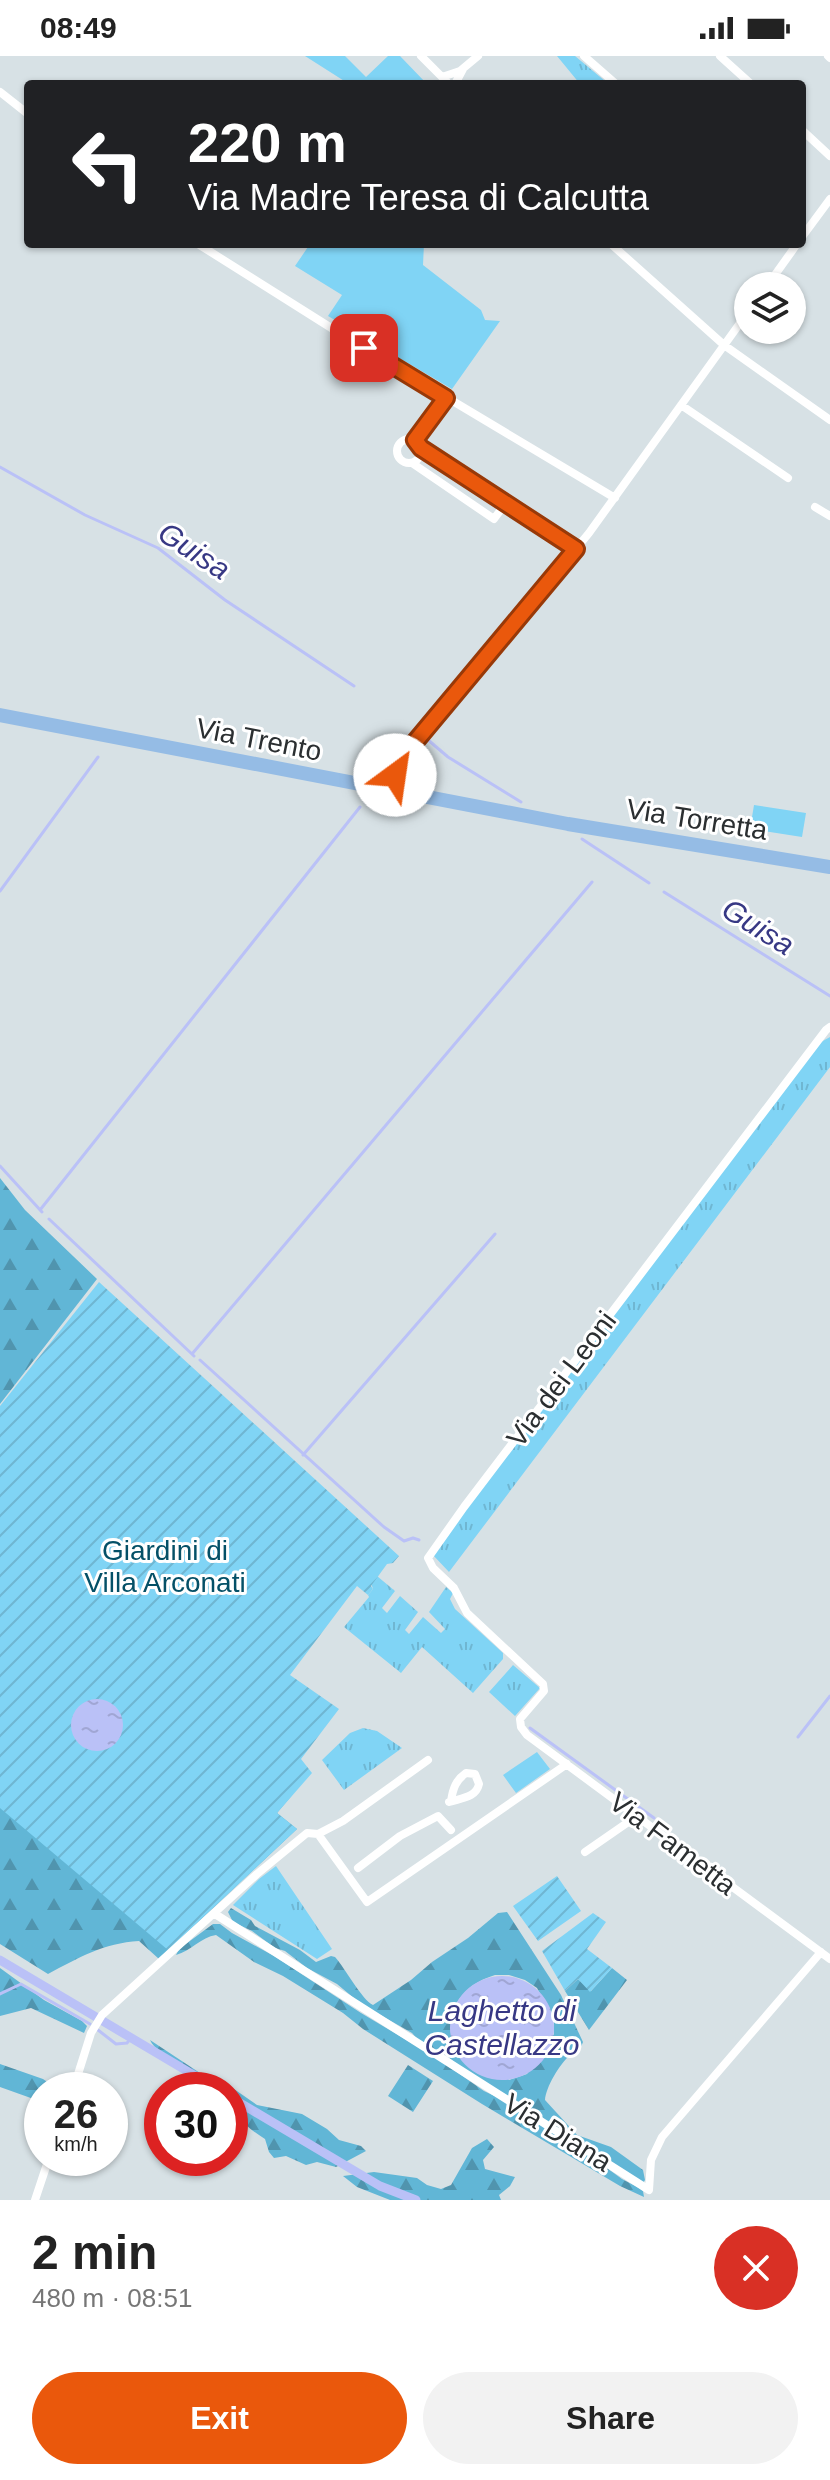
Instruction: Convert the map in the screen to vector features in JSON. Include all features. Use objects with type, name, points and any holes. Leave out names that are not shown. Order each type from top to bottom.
[{"type":"main road","name":"Via Trento","points":[[0,715],[556,822]]},
{"type":"main road","name":"Via Torretta","points":[[556,822],[830,867]]},
{"type":"street","points":[[421,56],[444,80]]},
{"type":"street","points":[[446,80],[478,56]]},
{"type":"street","points":[[584,56],[611,80]]},
{"type":"street","points":[[720,56],[747,80]]},
{"type":"street","points":[[457,80],[464,68]]},
{"type":"street","points":[[0,92],[24,111]]},
{"type":"street","points":[[806,134],[830,156]]},
{"type":"street","points":[[806,232],[830,199]]},
{"type":"street","points":[[204,248],[446,398],[615,498]]},
{"type":"street","points":[[615,248],[724,345],[830,420]]},
{"type":"street","points":[[777,272],[794,248]]},
{"type":"street","points":[[385,790],[394,779],[400,760],[615,498],[734,331]]},
{"type":"street","points":[[412,463],[418,459],[418,444],[446,398]]},
{"type":"street","points":[[681,405],[788,478]]},
{"type":"street","points":[[505,504],[494,519],[412,463],[401,461],[397,449],[404,440],[418,444],[576,549]]},
{"type":"street","points":[[815,507],[830,516]]},
{"type":"street","name":"Via dei Leoni","points":[[519,1723],[522,1715],[544,1691],[543,1684],[467,1613],[454,1588],[431,1565],[429,1554],[830,1027]]},
{"type":"street","name":"Via Fametta","points":[[519,1723],[527,1735],[830,1959]]},
{"type":"street","points":[[78,2072],[87,2044],[102,2015],[288,1847],[307,1833],[318,1834],[343,1821],[428,1760]]},
{"type":"street","points":[[318,1834],[352,1872],[367,1902],[567,1764]]},
{"type":"street","points":[[352,1872],[444,1806],[451,1830]]},
{"type":"street","points":[[585,1852],[637,1816]]},
{"type":"street","name":"Via Diana","points":[[215,1914],[649,2190],[651,2160],[662,2137],[821,1952]]},
{"type":"street","points":[[35,2200],[43,2176]]},
{"type":"street","points":[[649,2190],[653,2200]]},
{"type":"green space","points":[[305,56],[345,56],[366,77],[388,56],[400,56],[423,80],[343,80]]},
{"type":"green space","points":[[557,56],[575,56],[604,80],[577,80]]},
{"type":"green space","points":[[307,248],[424,248],[423,265],[481,310],[485,320],[500,321],[452,389],[328,316],[342,295],[295,266]]},
{"type":"green space","points":[[754,805],[806,813],[802,837],[750,829]]},
{"type":"green space","points":[[830,1037],[830,1067],[449,1572],[432,1554],[821,1042]]},
{"type":"green space","points":[[0,1178],[25,1210],[97,1279],[0,1404]]},
{"type":"green space","name":"Giardini di Villa Arconati","points":[[99,1282],[399,1556],[393,1563],[387,1564],[368,1595],[357,1586],[290,1675],[339,1709],[301,1759],[312,1773],[277,1813],[297,1829],[168,1950],[0,1808],[0,1406]]},
{"type":"green space","points":[[0,1493],[267,1773],[293,1794],[277,1813],[297,1829],[159,1959],[139,1941],[126,1942],[92,1952],[48,1974],[0,1944]]},
{"type":"green space","points":[[377,1576],[395,1591],[382,1608],[387,1613],[400,1596],[418,1612],[405,1630],[409,1634],[423,1617],[441,1633],[445,1629],[429,1612],[446,1587],[453,1593],[450,1599],[455,1609],[503,1653],[503,1659],[473,1693],[422,1647],[401,1673],[344,1627],[369,1597],[373,1589],[371,1583]]},
{"type":"green space","points":[[513,1665],[540,1688],[515,1716],[489,1692]]},
{"type":"green space","points":[[363,1728],[377,1731],[402,1748],[344,1790],[322,1760],[350,1733]]},
{"type":"green space","points":[[537,1752],[550,1769],[516,1793],[503,1775]]},
{"type":"green space","points":[[276,1866],[332,1949],[317,1959],[233,1905]]},
{"type":"green space","points":[[557,1876],[581,1911],[538,1941],[513,1906]]},
{"type":"green space","points":[[231,1908],[316,1962],[335,1957],[373,2005],[498,1913],[507,1912],[561,1995],[583,2042],[558,2070],[545,2100],[577,2135],[611,2147],[643,2170],[645,2180],[643,2183],[524,2105],[465,2071],[447,2056],[420,2042],[412,2033],[361,2004],[337,1984],[233,1922],[228,1912]],"holes":[[[495,1975],[509,1975],[537,1988],[554,2020],[554,2034],[527,2074],[509,2080],[450,2018],[462,1996],[479,1981]]]},
{"type":"green space","points":[[593,1913],[606,1922],[587,1949],[612,1968],[590,1992],[578,1979],[565,1991],[542,1951]]},
{"type":"green space","points":[[213,1924],[220,1924],[274,1956],[484,2091],[574,2144],[643,2191],[644,2197],[620,2186],[482,2104],[363,2029],[343,2013],[254,1962],[216,1935],[176,1955],[179,1949]]},
{"type":"green space","points":[[0,1968],[44,2000],[82,2021],[87,2026],[84,2033],[31,2008],[0,2016]]},
{"type":"green space","points":[[612,1968],[627,1980],[589,2030],[565,1991],[578,1979],[591,1991]]},
{"type":"green space","points":[[150,2040],[198,2072],[192,2072]]},
{"type":"green space","points":[[0,2064],[24,2072],[24,2096],[0,2087]]},
{"type":"green space","points":[[408,2065],[433,2081],[413,2112],[388,2096]]},
{"type":"green space","points":[[248,2099],[257,2105],[302,2114],[339,2140],[361,2146],[366,2151],[336,2167],[317,2162],[306,2165],[286,2156],[274,2158],[265,2139],[248,2126]]},
{"type":"green space","points":[[487,2139],[494,2147],[483,2160],[485,2169],[515,2177],[499,2195],[501,2200],[390,2200],[357,2187],[343,2176],[374,2172],[417,2178],[441,2189],[451,2185],[472,2148]]},
{"type":"water","points":[[97,1699],[115,1707],[123,1725],[115,1743],[97,1751],[79,1743],[71,1725],[79,1707]]},
{"type":"water","name":"Laghetto di Castellazzo","points":[[502,1976],[522,1980],[539,1991],[550,2008],[554,2028],[550,2048],[539,2065],[522,2076],[502,2080],[482,2076],[465,2065],[454,2048],[450,2028],[454,2008],[465,1991],[482,1980]]},
{"type":"waterway","name":"Guisa","points":[[0,467],[85,515],[158,548],[225,600],[354,686]]},
{"type":"waterway","name":"Guisa","points":[[427,739],[448,757],[521,802]]},
{"type":"waterway","points":[[0,891],[98,757]]},
{"type":"waterway","points":[[40,1210],[360,807]]},
{"type":"waterway","name":"Guisa","points":[[582,839],[649,883]]},
{"type":"waterway","points":[[192,1354],[592,882]]},
{"type":"waterway","name":"Guisa","points":[[664,892],[830,996]]},
{"type":"waterway","points":[[0,1166],[42,1212]]},
{"type":"waterway","points":[[49,1219],[194,1356]]},
{"type":"waterway","points":[[303,1455],[495,1234]]},
{"type":"waterway","points":[[200,1360],[384,1527],[404,1541],[419,1540]]},
{"type":"waterway","points":[[798,1737],[830,1696]]},
{"type":"waterway","points":[[530,1728],[654,1818]]},
{"type":"waterway","points":[[0,1960],[189,2072]]},
{"type":"waterway","points":[[0,1994],[21,1984],[90,2024]]},
{"type":"waterway","points":[[98,2030],[116,2044],[127,2043],[131,2038]]},
{"type":"waterway","points":[[248,2108],[380,2186],[416,2200]]},
{"type":"route","points":[[364,348],[446,398],[415,440],[421,448],[576,549],[400,760],[395,775]]}]
